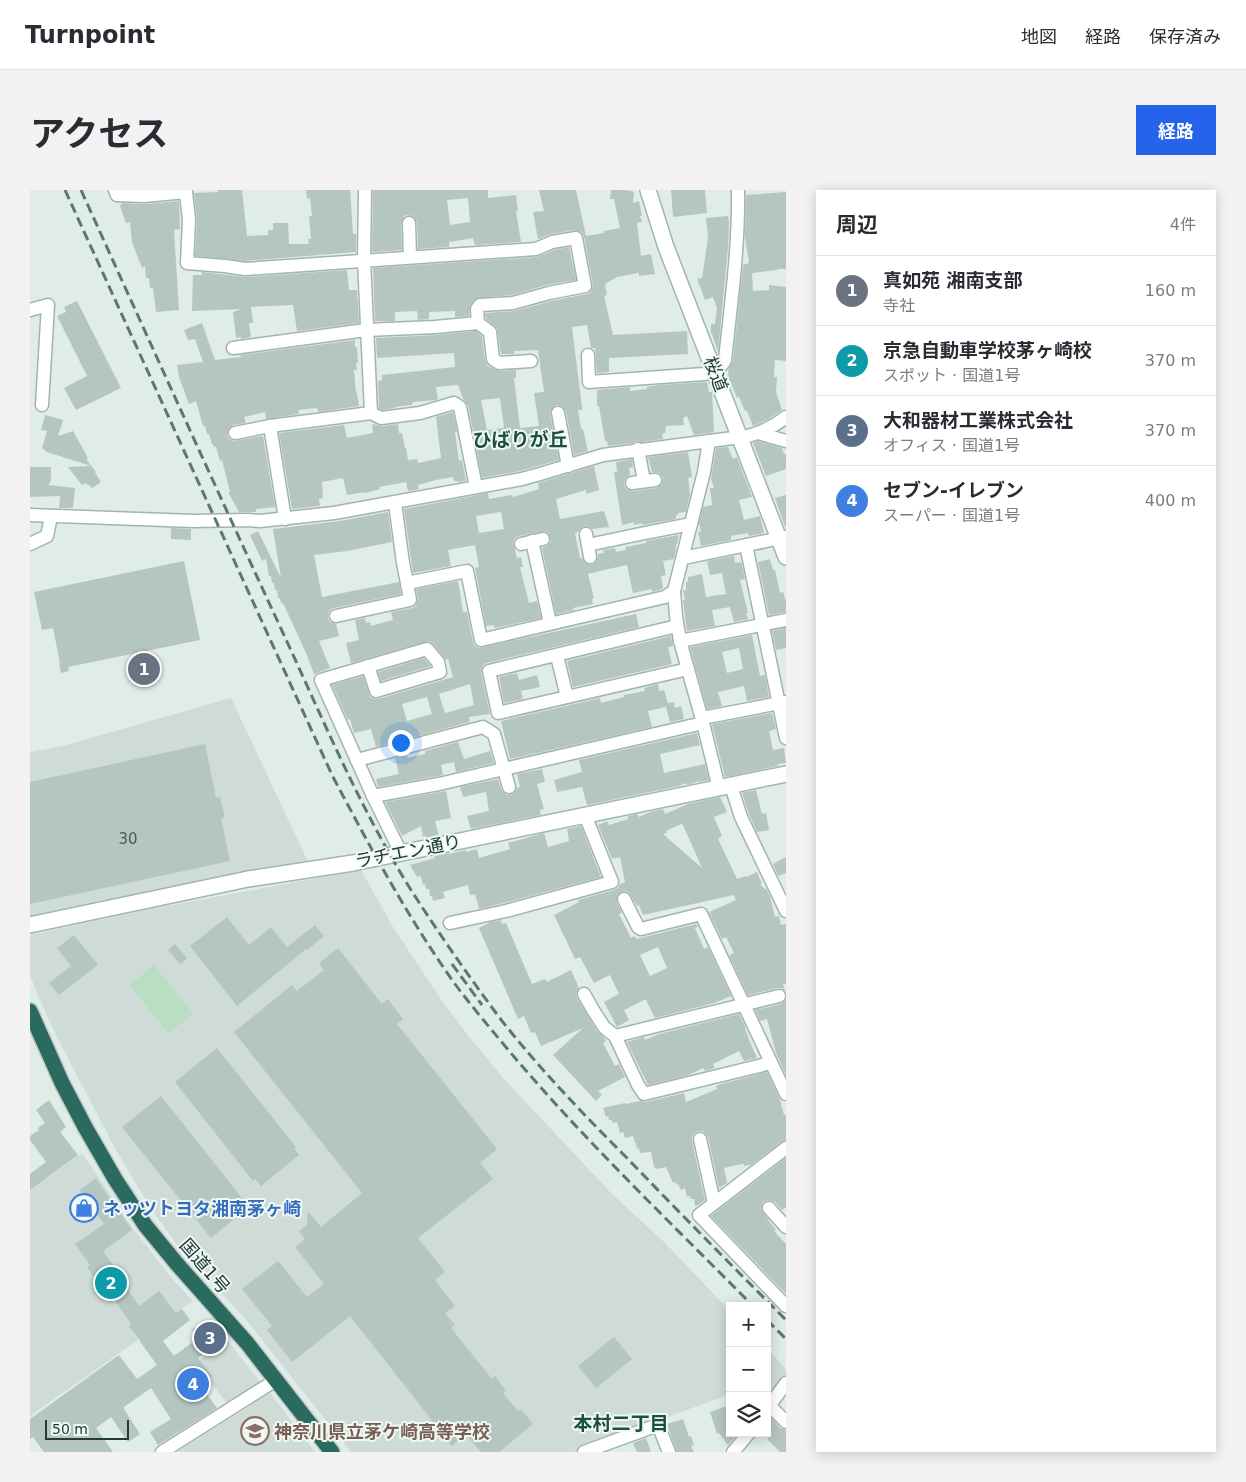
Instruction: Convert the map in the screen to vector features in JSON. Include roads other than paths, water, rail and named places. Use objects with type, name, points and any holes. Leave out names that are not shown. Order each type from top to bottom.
[{"type":"highway","name":"国道1号","points":[[30,1011],[62,1083],[85,1127],[146,1224],[177,1264],[247,1343],[332,1452]]},
{"type":"street","points":[[115,190],[117,195],[144,196],[186,192],[189,220],[188,263],[245,269],[536,248],[552,242],[576,238],[585,286],[549,293],[514,303],[480,305],[477,309],[478,323]]},
{"type":"street","points":[[364,190],[366,330],[371,412]]},
{"type":"street","name":"桜道","points":[[648,190],[666,246],[740,437],[782,537],[786,557]]},
{"type":"street","points":[[588,355],[589,382],[704,374],[715,371],[723,365],[736,259],[738,190]]},
{"type":"street","points":[[409,223],[410,257]]},
{"type":"street","points":[[30,310],[48,305],[42,406]]},
{"type":"street","points":[[233,348],[366,330],[478,323],[490,332],[493,359],[499,363],[531,360]]},
{"type":"street","points":[[235,433],[270,426],[371,412],[381,418],[420,413],[454,402],[460,407],[476,487]]},
{"type":"street","points":[[558,414],[568,466]]},
{"type":"street","points":[[30,515],[193,521],[248,520],[260,522],[285,519],[395,503],[476,487],[540,474],[603,455],[740,437],[758,433],[786,417]]},
{"type":"street","points":[[270,426],[285,519]]},
{"type":"street","points":[[758,433],[786,441]]},
{"type":"street","points":[[709,441],[704,472],[674,591],[677,626],[702,721],[724,787],[741,817],[786,911]]},
{"type":"street","points":[[638,449],[644,481]]},
{"type":"street","points":[[336,616],[410,600],[395,503]]},
{"type":"street","points":[[30,544],[47,536],[52,516]]},
{"type":"street","points":[[588,545],[691,524]]},
{"type":"street","points":[[683,558],[782,537]]},
{"type":"street","points":[[532,541],[550,623]]},
{"type":"street","points":[[746,545],[782,702],[786,738]]},
{"type":"street","points":[[407,583],[468,571],[481,640],[665,597],[674,591]]},
{"type":"street","points":[[680,641],[786,620]]},
{"type":"street","points":[[677,626],[489,671],[498,713],[688,669]]},
{"type":"street","points":[[368,666],[376,691],[440,672],[438,662],[426,649],[368,666],[321,680],[401,853]]},
{"type":"street","points":[[557,656],[567,697]]},
{"type":"street","points":[[373,796],[439,784],[782,702]]},
{"type":"street","points":[[357,760],[483,727],[494,734],[509,787]]},
{"type":"street","name":"ラチエン通り","points":[[30,925],[248,879],[324,868],[401,853],[786,774]]},
{"type":"street","points":[[450,923],[506,911],[612,882],[585,815]]},
{"type":"street","points":[[624,899],[638,927],[641,928],[701,914],[786,1094]]},
{"type":"street","points":[[584,994],[604,1027],[615,1036],[644,1094],[771,1063]]},
{"type":"street","points":[[615,1036],[779,996]]},
{"type":"street","points":[[700,1139],[714,1203]]},
{"type":"street","points":[[786,1148],[698,1215],[786,1306]]},
{"type":"street","points":[[768,1208],[784,1221]]},
{"type":"street","points":[[162,1452],[276,1380]]},
{"type":"street","points":[[771,1403],[786,1383]]},
{"type":"street","points":[[771,1410],[786,1422]]},
{"type":"street","points":[[584,1452],[658,1424],[669,1452]]},
{"type":"street","points":[[733,1452],[746,1437]]},
{"type":"railway","points":[[65,190],[332,775],[405,908],[461,993],[510,1052],[568,1118],[749,1302]]},
{"type":"railway","points":[[81,190],[331,739],[366,810],[403,878],[472,980],[531,1056],[593,1124],[786,1320]]},
{"type":"railway","points":[[452,964],[482,1005]]},
{"type":"railway","points":[[771,1324],[786,1339]]},
{"type":"place","name":"真如苑 湘南支部","points":[[144,669]]},
{"type":"place","name":"ネッツトヨタ湘南茅ヶ崎","points":[[84,1208]]},
{"type":"place","name":"京急自動車学校茅ヶ崎校","points":[[111,1283]]},
{"type":"place","name":"大和器材工業株式会社","points":[[210,1338]]},
{"type":"place","name":"セブン-イレブン","points":[[193,1384]]},
{"type":"place","name":"神奈川県立茅ケ崎高等学校","points":[[255,1431]]},
{"type":"district","name":"ひばりが丘","points":[[520,439]]},
{"type":"district","name":"本村二丁目","points":[[621,1423]]}]
